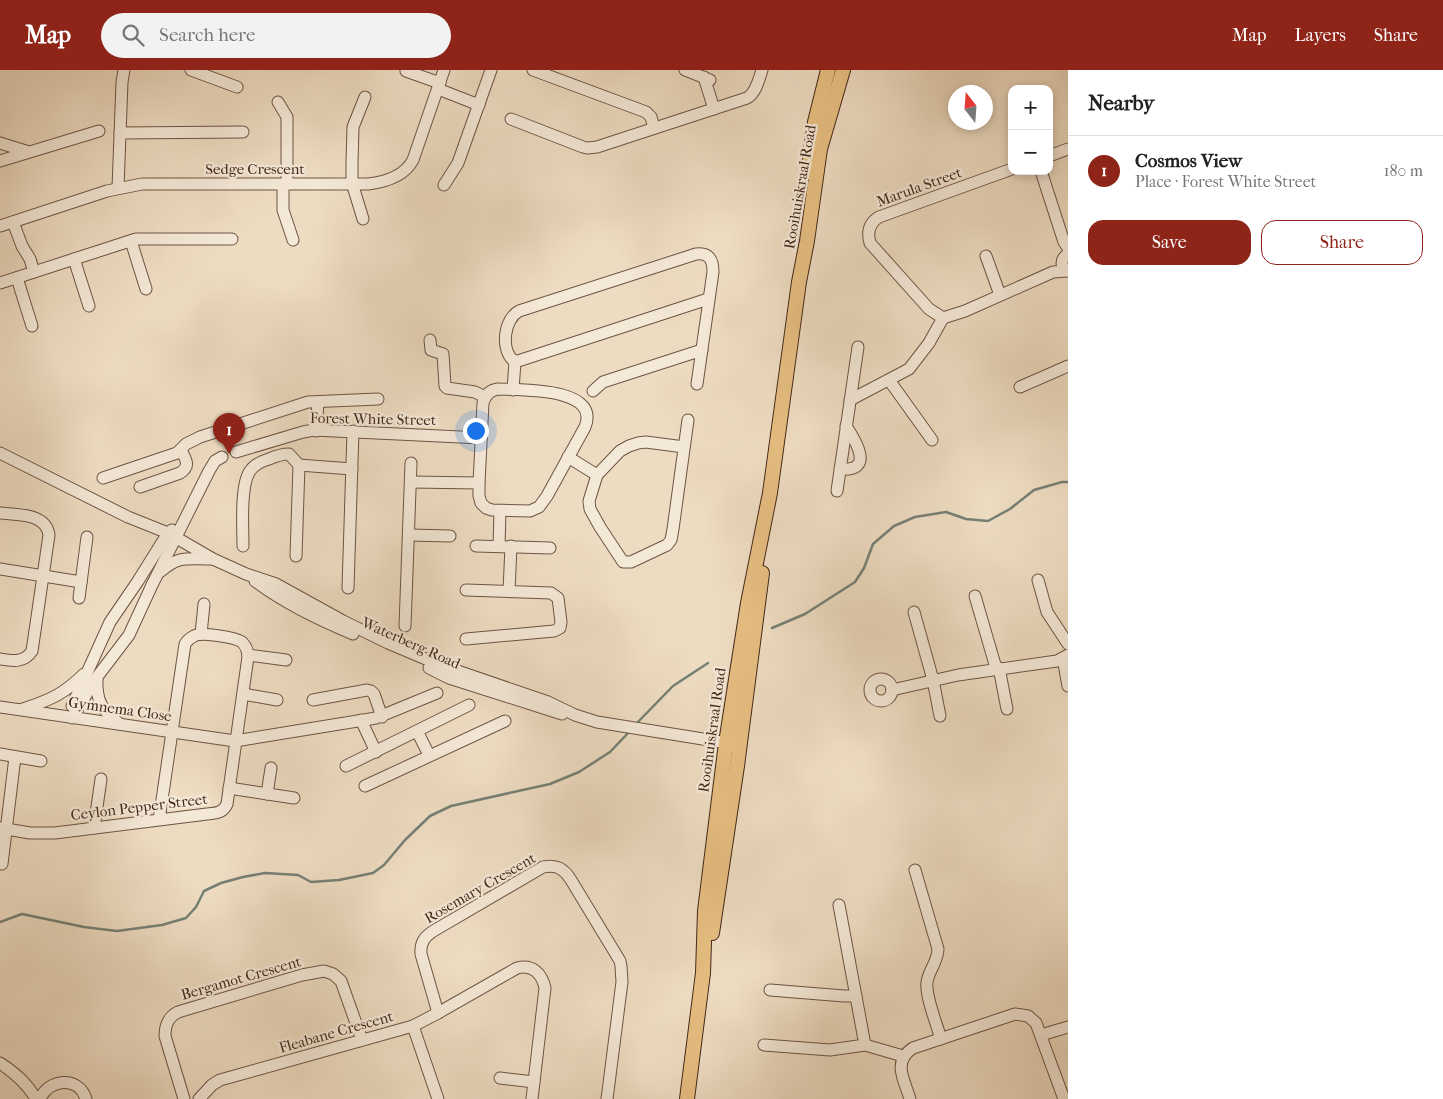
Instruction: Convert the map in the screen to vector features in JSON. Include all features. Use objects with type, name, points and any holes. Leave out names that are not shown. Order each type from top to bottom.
[{"type":"main road","name":"Rooihuiskraal Road","points":[[799,282],[798,269],[811,146],[828,70]]},
{"type":"main road","name":"Rooihuiskraal Road","points":[[687,1099],[703,973],[705,910],[726,743],[748,603],[770,493],[799,282],[820,149],[843,70]]},
{"type":"main road","name":"Rooihuiskraal Road","points":[[703,973],[710,944],[726,848],[769,526],[770,493]]},
{"type":"street","points":[[118,188],[124,70]]},
{"type":"street","points":[[190,70],[237,87]]},
{"type":"street","name":"Sedge Crescent","points":[[0,226],[118,188],[146,184],[368,184],[382,182],[408,168],[415,156],[444,70]]},
{"type":"street","points":[[444,185],[458,163],[491,70]]},
{"type":"street","points":[[532,70],[646,112],[651,117],[654,128]]},
{"type":"street","points":[[685,70],[707,79],[714,109]]},
{"type":"street","points":[[511,119],[587,148],[751,96],[762,70]]},
{"type":"street","points":[[406,71],[479,105]]},
{"type":"street","points":[[364,219],[352,183],[352,129],[365,97]]},
{"type":"street","points":[[278,102],[286,117],[283,213],[293,240]]},
{"type":"street","points":[[0,161],[99,131]]},
{"type":"street","points":[[120,133],[243,132]]},
{"type":"street","points":[[0,143],[29,152]]},
{"type":"street","points":[[1053,155],[1068,150]]},
{"type":"street","name":"Marula Street","points":[[943,318],[930,309],[875,250],[869,240],[870,226],[879,217],[1008,171]]},
{"type":"street","points":[[850,400],[911,367],[929,343],[943,318],[955,316],[1053,272],[1066,258],[1042,175]]},
{"type":"street","points":[[13,222],[34,272]]},
{"type":"street","points":[[0,283],[131,241],[147,238],[232,239]]},
{"type":"street","points":[[131,241],[146,289]]},
{"type":"street","points":[[515,361],[509,357],[505,338],[510,319],[516,312],[696,254],[706,254],[712,261],[713,272],[697,384]]},
{"type":"street","points":[[986,256],[1000,295]]},
{"type":"street","points":[[74,259],[89,306]]},
{"type":"street","points":[[17,278],[32,326]]},
{"type":"street","points":[[515,361],[708,299]]},
{"type":"street","points":[[430,340],[431,350],[443,354],[445,386],[447,388],[476,392],[485,397]]},
{"type":"street","points":[[837,491],[858,347]]},
{"type":"street","points":[[593,391],[603,382],[702,350]]},
{"type":"street","points":[[513,390],[515,361]]},
{"type":"street","points":[[1020,387],[1068,366]]},
{"type":"street","points":[[889,380],[932,440]]},
{"type":"street","points":[[495,389],[513,390],[559,393],[578,403],[585,409],[587,416],[586,424],[547,496],[537,509],[530,512],[500,511],[486,508],[481,503],[479,496],[483,403],[487,394],[495,389]]},
{"type":"street","points":[[103,478],[172,455],[192,440],[200,437],[308,402],[378,399]]},
{"type":"street","points":[[316,431],[318,402]]},
{"type":"street","points":[[684,447],[646,442],[638,443],[623,450],[596,475],[589,501],[590,509],[623,562],[628,562],[670,542],[688,420]]},
{"type":"street","points":[[840,469],[853,468],[860,460],[859,449],[846,426]]},
{"type":"street","name":"Forest White Street","points":[[236,452],[303,432],[316,431],[481,438]]},
{"type":"street","points":[[348,588],[353,432]]},
{"type":"street","points":[[140,487],[185,470],[187,464],[181,450]]},
{"type":"street","name":"Waterberg Road","points":[[0,453],[128,517],[172,535],[213,559],[246,574],[276,584],[343,621],[416,656],[548,702],[575,715],[597,722],[618,727],[740,745]]},
{"type":"street","points":[[243,546],[244,485],[249,472],[260,463],[286,454],[291,456],[299,465],[296,556]]},
{"type":"street","points":[[69,717],[93,673],[110,622],[184,520],[215,461],[222,457]]},
{"type":"street","points":[[568,457],[596,475]]},
{"type":"street","points":[[405,626],[412,463]]},
{"type":"street","points":[[299,465],[352,469]]},
{"type":"street","points":[[411,482],[479,483]]},
{"type":"street","points":[[500,511],[509,591]]},
{"type":"street","points":[[0,513],[41,520],[47,526],[49,535],[32,651],[27,657],[19,660],[0,659]]},
{"type":"street","points":[[409,534],[450,536]]},
{"type":"street","points":[[19,710],[56,697],[93,673],[129,635],[159,573],[172,535]]},
{"type":"street","points":[[79,598],[87,537]]},
{"type":"street","points":[[476,546],[550,548]]},
{"type":"street","points":[[159,573],[176,560],[213,559]]},
{"type":"street","points":[[0,570],[81,582]]},
{"type":"street","points":[[1038,580],[1047,612],[1068,644]]},
{"type":"street","points":[[466,590],[548,593],[555,595],[559,602],[561,625],[554,632],[466,639]]},
{"type":"street","points":[[975,596],[998,668],[1007,709]]},
{"type":"street","points":[[123,603],[140,611]]},
{"type":"street","points":[[201,634],[204,604]]},
{"type":"street","points":[[914,612],[933,680],[940,716]]},
{"type":"street","points":[[159,820],[184,649],[189,639],[201,634],[238,640],[246,646],[248,655],[286,660]]},
{"type":"street","name":"Ceylon Pepper Street","points":[[3,829],[42,834],[220,812],[227,804],[248,655]]},
{"type":"street","points":[[892,690],[933,680],[998,668],[1048,662],[1065,657],[1068,686]]},
{"type":"street","points":[[93,673],[100,703],[109,716],[121,725]]},
{"type":"street","points":[[314,700],[367,690],[371,691],[374,694],[382,717]]},
{"type":"street","name":"Gymnema Close","points":[[0,707],[235,741],[382,717],[437,693]]},
{"type":"street","points":[[243,694],[277,700]]},
{"type":"street","points":[[346,766],[469,705]]},
{"type":"street","points":[[361,720],[376,752]]},
{"type":"street","points":[[364,786],[505,721]]},
{"type":"street","points":[[417,731],[429,756]]},
{"type":"street","points":[[0,754],[41,760]]},
{"type":"street","points":[[2,864],[3,829],[15,757]]},
{"type":"street","points":[[267,794],[271,768]]},
{"type":"street","points":[[94,828],[101,779]]},
{"type":"street","points":[[229,788],[294,798]]},
{"type":"street","name":"Rosemary Crescent","points":[[438,1013],[421,954],[421,945],[426,937],[434,930],[543,867],[560,868],[571,880],[620,961],[622,982],[607,1099]]},
{"type":"street","points":[[915,870],[938,949],[938,956],[928,977],[927,986],[941,1038]]},
{"type":"street","points":[[838,905],[864,1045]]},
{"type":"street","points":[[413,1026],[517,968],[527,967],[536,970],[542,977],[545,988],[532,1099]]},
{"type":"street","name":"Bergamot Crescent","points":[[184,1099],[165,1036],[168,1020],[178,1012],[302,975],[324,971],[333,974],[341,981],[362,1040]]},
{"type":"street","points":[[770,990],[856,996]]},
{"type":"street","points":[[910,1099],[901,1067],[903,1056],[913,1048],[1016,1014],[1028,1016],[1038,1028],[1064,1099]]},
{"type":"street","name":"Fleabane Crescent","points":[[199,1099],[212,1085],[220,1080],[413,1026],[438,1099]]},
{"type":"street","points":[[1041,1035],[1068,1027]]},
{"type":"street","points":[[764,1045],[830,1050],[864,1045],[903,1056]]},
{"type":"street","points":[[0,1063],[28,1085],[36,1099]]},
{"type":"street","points":[[18,1076],[31,1083],[50,1086]]},
{"type":"street","points":[[500,1078],[534,1082]]},
{"type":"street","points":[[40,1099],[50,1086],[66,1082],[80,1089],[86,1099]]},
{"type":"waterway","points":[[772,628],[805,614],[855,582],[864,568],[873,544],[894,526],[915,517],[946,512],[966,519],[988,521],[1010,509],[1034,490],[1068,482]]},
{"type":"waterway","points":[[635,725],[673,686],[708,663]]},
{"type":"waterway","points":[[0,922],[22,914],[84,927],[117,931],[162,925],[186,918],[196,907],[204,891],[221,883],[243,877],[265,873],[298,875],[311,882],[339,880],[373,873],[384,865],[405,840],[430,816],[451,806],[550,784],[579,772],[610,752],[630,731]]},
{"type":"place","name":"Cosmos View","points":[[229,454]]}]
